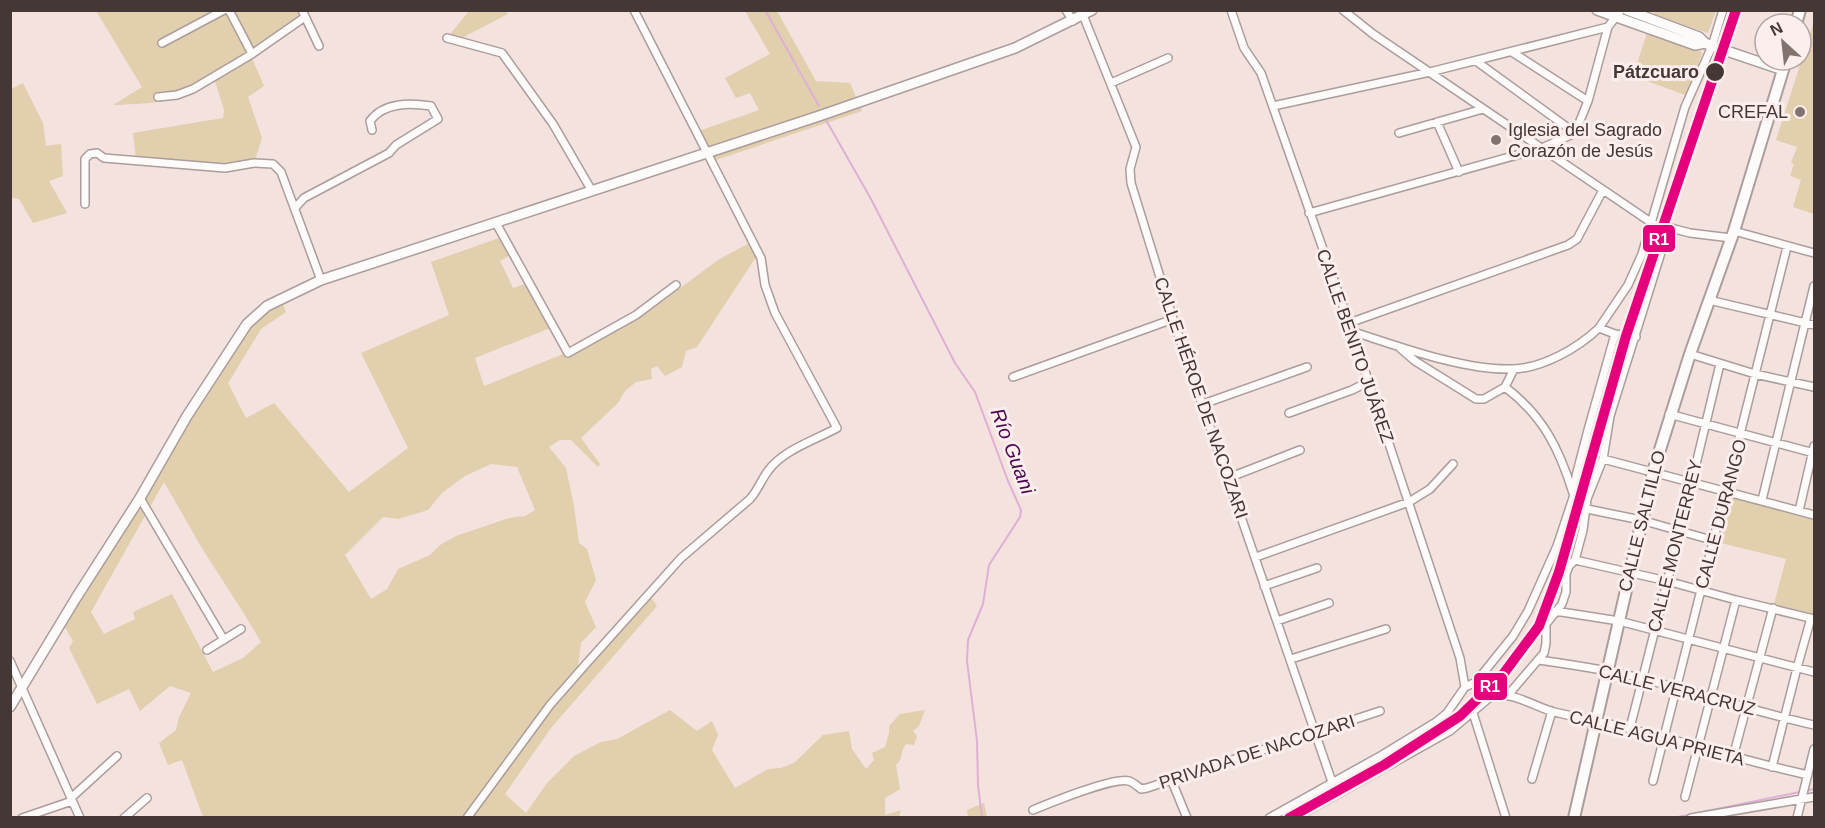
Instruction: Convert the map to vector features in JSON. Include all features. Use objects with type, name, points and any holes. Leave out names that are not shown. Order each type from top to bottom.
[{"type":"main road","points":[[1597,10],[1619,14],[1695,45],[1708,45],[1753,57]]},
{"type":"main road","points":[[1627,10],[1699,38],[1708,45]]},
{"type":"main road","points":[[10,707],[140,498],[188,416],[247,324],[267,306],[321,280],[1015,48],[1088,13]]},
{"type":"main road","name":"CALLE SALTILLO","points":[[1574,818],[1641,520],[1669,414],[1733,235],[1782,72]]},
{"type":"street","points":[[162,43],[224,10]]},
{"type":"street","points":[[229,10],[252,54]]},
{"type":"street","points":[[467,818],[550,705],[681,558],[758,491],[768,470],[779,460],[837,428],[775,314],[765,285],[761,258],[634,10]]},
{"type":"street","points":[[1066,10],[1073,21]]},
{"type":"street","name":"CALLE BENITO JUÁREZ","points":[[1231,10],[1244,48],[1261,73],[1349,323],[1460,658],[1465,687]]},
{"type":"street","points":[[1344,10],[1373,34],[1652,223],[1733,235],[1815,253]]},
{"type":"street","points":[[1351,331],[1471,365],[1514,369],[1541,363],[1572,350],[1586,340],[1599,328],[1628,285],[1652,223],[1685,107],[1723,10]]},
{"type":"street","name":"CALLE HÉROE DE NACOZARI","points":[[1088,13],[1111,83],[1136,147],[1130,170],[1131,183],[1173,319],[1332,782]]},
{"type":"street","points":[[158,97],[177,95],[193,89],[252,54],[303,14],[319,46]]},
{"type":"street","points":[[1309,213],[1542,148],[1575,133],[1588,101],[1608,27],[1619,14]]},
{"type":"street","points":[[1273,106],[1430,72],[1608,27]]},
{"type":"street","points":[[447,38],[502,53],[553,124],[592,190]]},
{"type":"street","points":[[1512,52],[1588,101]]},
{"type":"street","points":[[1111,83],[1168,58]]},
{"type":"street","points":[[1476,61],[1575,133]]},
{"type":"street","points":[[295,208],[304,198],[389,153],[396,145],[438,119],[431,106],[400,105],[376,113],[370,121],[372,130]]},
{"type":"street","points":[[1399,133],[1483,109]]},
{"type":"street","points":[[1437,122],[1459,172]]},
{"type":"street","points":[[85,204],[85,159],[90,154],[97,153],[104,158],[225,168],[254,163],[273,164],[281,172],[321,280]]},
{"type":"street","points":[[1349,323],[1568,245],[1577,239],[1603,190]]},
{"type":"street","points":[[496,223],[568,353],[636,315],[676,285]]},
{"type":"street","points":[[1295,818],[1450,731],[1489,698],[1496,694],[1508,695],[1545,653],[1546,624],[1562,604],[1566,592],[1569,566],[1575,560],[1590,488],[1603,459],[1610,416],[1669,227]]},
{"type":"street","name":"CALLE DURANGO","points":[[1653,781],[1788,247]]},
{"type":"street","points":[[1762,500],[1815,286]]},
{"type":"street","points":[[1709,300],[1815,326]]},
{"type":"street","points":[[1013,377],[1173,319]]},
{"type":"street","points":[[1599,328],[1615,334],[1636,337]]},
{"type":"street","points":[[1269,818],[1436,722],[1447,713],[1465,687],[1476,682],[1496,658],[1528,611],[1557,546],[1574,495],[1576,476],[1615,334]]},
{"type":"street","points":[[1398,346],[1415,361],[1476,399],[1484,399],[1505,387],[1514,369]]},
{"type":"street","points":[[1690,354],[1755,374],[1815,387]]},
{"type":"street","name":"CALLE MONTERREY","points":[[1630,728],[1720,364]]},
{"type":"street","points":[[1203,404],[1307,368]]},
{"type":"street","points":[[1289,413],[1368,382]]},
{"type":"street","points":[[1505,387],[1521,400],[1557,448],[1574,495]]},
{"type":"street","points":[[1669,414],[1814,451],[1799,511]]},
{"type":"street","points":[[1228,478],[1300,450]]},
{"type":"street","points":[[1603,459],[1815,515]]},
{"type":"street","points":[[1256,557],[1409,502],[1430,489],[1453,464]]},
{"type":"street","points":[[140,498],[224,640]]},
{"type":"street","points":[[1587,509],[1641,520],[1715,541]]},
{"type":"street","points":[[1575,560],[1813,619],[1797,668],[1772,767]]},
{"type":"street","points":[[1264,585],[1317,568]]},
{"type":"street","points":[[1685,797],[1736,600]]},
{"type":"street","points":[[1277,621],[1329,603]]},
{"type":"street","points":[[1733,757],[1773,608]]},
{"type":"street","points":[[1555,611],[1619,621],[1815,672]]},
{"type":"street","points":[[207,650],[241,629]]},
{"type":"street","points":[[1291,659],[1386,629]]},
{"type":"street","name":"CALLE VERACRUZ","points":[[1539,660],[1643,679],[1747,709],[1815,724]]},
{"type":"street","points":[[10,661],[80,818]]},
{"type":"street","name":"CALLE AGUA PRIETA","points":[[1508,695],[1552,711],[1630,728],[1807,777]]},
{"type":"street","name":"PRIVADA DE NACOZARI","points":[[1033,810],[1084,790],[1120,780],[1132,781],[1141,789],[1147,788],[1380,711]]},
{"type":"street","points":[[1532,779],[1552,711]]},
{"type":"street","points":[[1473,713],[1506,818]]},
{"type":"street","points":[[1797,818],[1815,749]]},
{"type":"street","points":[[22,818],[72,799],[117,756]]},
{"type":"street","points":[[1171,779],[1187,818]]},
{"type":"street","points":[[1691,818],[1801,797],[1815,797]]},
{"type":"street","points":[[124,818],[147,798]]},
{"type":"shaded area","points":[[1655,10],[1716,11],[1708,33],[1654,15]]},
{"type":"shaded area","points":[[96,11],[309,11],[251,56],[264,86],[248,97],[262,138],[254,163],[225,168],[136,160],[133,133],[223,118],[224,110],[214,78],[188,93],[166,100],[143,104],[113,105],[142,87]]},
{"type":"shaded area","points":[[469,11],[506,11],[508,14],[458,40],[447,38]]},
{"type":"shaded area","points":[[745,11],[777,11],[816,81],[850,83],[862,111],[710,162],[696,132],[759,110],[750,93],[736,98],[725,78],[770,54]]},
{"type":"shaded area","name":"CREFAL","points":[[1814,21],[1814,214],[1793,207],[1801,180],[1790,176],[1794,164],[1791,163],[1797,147],[1776,140],[1798,72],[1813,72]]},
{"type":"shaded area","points":[[1647,33],[1702,52],[1688,96],[1633,76]]},
{"type":"shaded area","points":[[23,83],[43,123],[46,146],[61,144],[63,176],[49,181],[67,213],[33,223],[19,199],[11,198],[11,89]]},
{"type":"shaded area","points":[[505,236],[512,254],[500,261],[513,288],[531,282],[558,325],[475,358],[484,386],[573,350],[643,316],[718,260],[751,242],[761,258],[754,260],[697,347],[686,351],[682,367],[665,376],[657,366],[651,369],[652,379],[636,382],[625,391],[618,403],[581,438],[600,464],[598,467],[571,440],[560,440],[549,447],[566,468],[579,543],[587,549],[596,580],[585,602],[596,627],[581,643],[578,666],[647,592],[657,606],[551,728],[505,794],[526,813],[547,783],[574,756],[601,742],[617,739],[670,710],[697,731],[712,721],[718,735],[712,750],[735,788],[768,769],[781,768],[794,763],[823,735],[849,731],[852,749],[866,769],[874,760],[872,753],[885,747],[889,726],[900,714],[925,710],[919,726],[913,731],[917,736],[914,745],[906,744],[896,765],[900,789],[885,798],[885,815],[901,810],[899,817],[203,817],[182,760],[168,765],[159,743],[176,730],[179,717],[191,693],[170,686],[140,711],[129,689],[97,704],[69,648],[73,641],[62,622],[247,324],[281,299],[286,312],[261,329],[228,383],[246,418],[274,403],[349,492],[408,448],[361,353],[449,315],[431,262]],"holes":[[[491,464],[517,467],[535,510],[525,516],[509,518],[456,536],[440,545],[430,555],[398,569],[387,589],[371,599],[345,555],[383,517],[398,519],[428,510],[442,493],[465,476]],[[164,482],[203,550],[261,642],[243,658],[213,672],[172,594],[133,612],[135,619],[104,634],[91,612]]]},
{"type":"shaded area","points":[[1732,497],[1814,517],[1814,614],[1774,604],[1786,559],[1721,543]]},
{"type":"shaded area","points":[[984,803],[987,817],[968,817],[967,810]]},
{"type":"waterway","name":"Río Guani","points":[[765,10],[819,106]]},
{"type":"waterway","name":"Río Guani","points":[[826,120],[871,199],[955,363],[975,392],[1021,510],[1020,517],[989,565],[983,604],[968,640],[967,661],[977,741],[978,785],[982,818]]},
{"type":"waterway","name":"Río Guani","points":[[1673,818],[1814,789]]},
{"type":"transit line","name":"R1","points":[[1289,818],[1384,765],[1460,716],[1504,673],[1539,626],[1559,572],[1626,336],[1736,10]]},
{"type":"place","name":"Pátzcuaro","points":[[1715,72]]},
{"type":"place","name":"CREFAL","points":[[1800,112]]},
{"type":"place","name":"Iglesia del Sagrado Corazón de Jesús","points":[[1496,140]]}]
